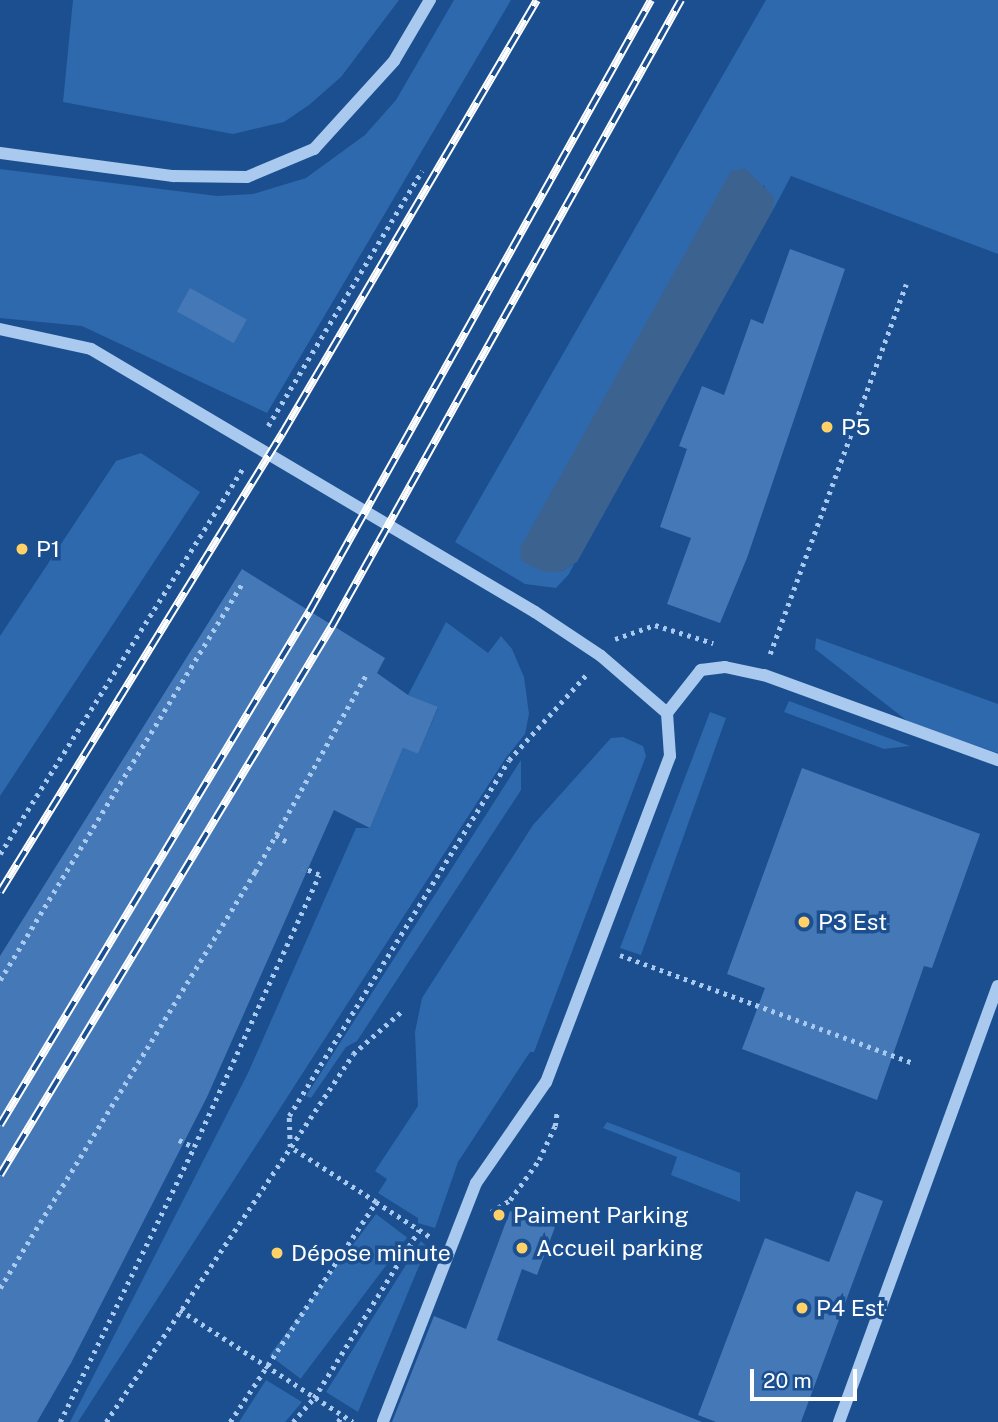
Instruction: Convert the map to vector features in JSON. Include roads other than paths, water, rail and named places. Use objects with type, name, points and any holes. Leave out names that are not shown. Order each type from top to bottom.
[{"type":"street","points":[[0,153],[173,176],[247,177],[314,149],[394,61],[430,0]]},
{"type":"street","points":[[0,329],[91,349],[535,612],[601,656],[667,713]]},
{"type":"street","points":[[383,1422],[477,1183],[546,1082],[670,756],[667,713],[701,670],[725,667],[764,676],[998,760]]},
{"type":"street","points":[[839,1422],[998,986]]},
{"type":"railway","points":[[0,892],[282,434],[537,0]]},
{"type":"railway","points":[[0,1125],[309,612],[651,0]]},
{"type":"railway","points":[[0,1175],[332,626],[681,0]]},
{"type":"place","name":"P5","points":[[827,427]]},
{"type":"place","name":"P1","points":[[22,549]]},
{"type":"place","name":"P3 Est","points":[[804,922]]},
{"type":"place","name":"Paiment Parking","points":[[499,1215]]},
{"type":"place","name":"Accueil parking","points":[[522,1248]]},
{"type":"place","name":"Dépose minute","points":[[277,1253]]},
{"type":"place","name":"P4 Est","points":[[802,1308]]}]
